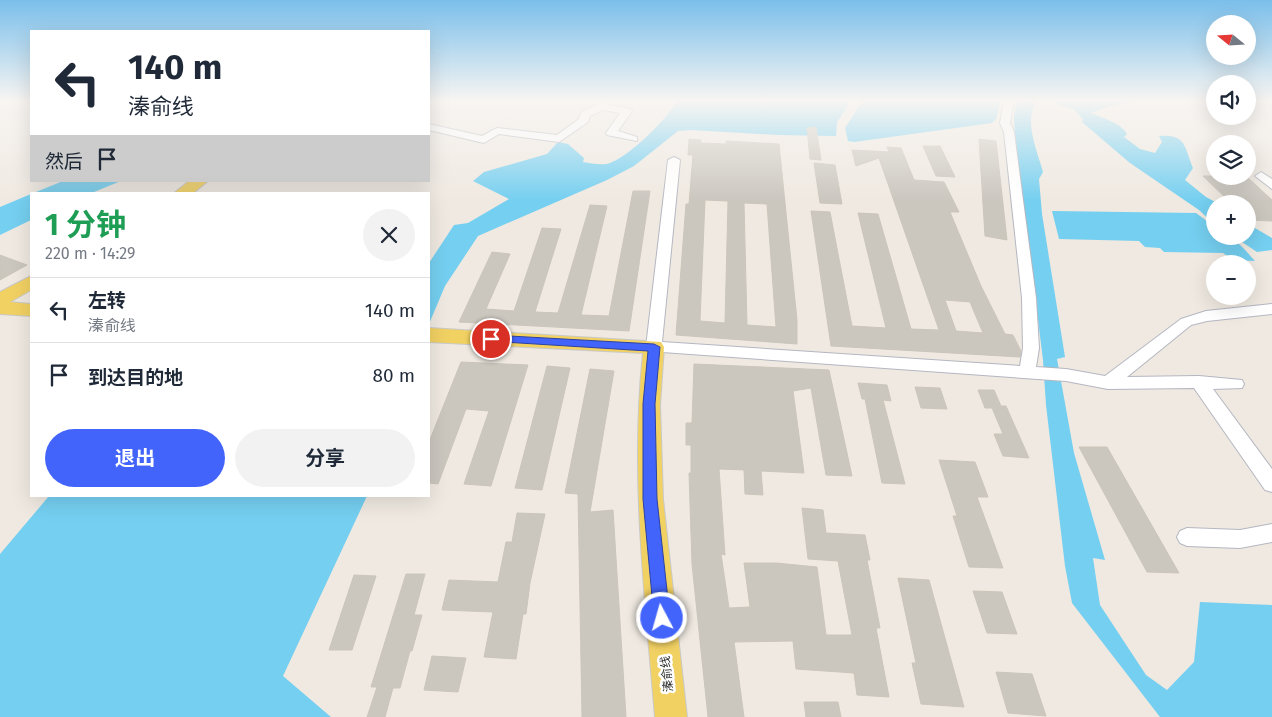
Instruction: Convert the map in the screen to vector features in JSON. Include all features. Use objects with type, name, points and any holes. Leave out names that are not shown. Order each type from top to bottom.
[{"type":"main road","points":[[184,192],[199,182]]},
{"type":"main road","points":[[0,300],[30,283]]},
{"type":"main road","points":[[0,308],[30,310]]},
{"type":"main road","points":[[432,336],[654,347]]},
{"type":"main road","name":"溱俞线","points":[[654,347],[649,404],[650,499],[671,717]]},
{"type":"street","points":[[456,133],[484,140],[493,133]]},
{"type":"street","points":[[516,133],[559,139],[566,133]]},
{"type":"street","points":[[613,133],[633,139]]},
{"type":"street","points":[[1009,133],[1029,298],[1033,373]]},
{"type":"street","points":[[674,160],[654,347],[1066,375],[1108,383],[1199,382],[1236,384]]},
{"type":"street","points":[[1261,176],[1271,191]]},
{"type":"street","points":[[1108,383],[1186,322],[1206,316],[1272,310]]},
{"type":"street","points":[[1199,382],[1272,484]]},
{"type":"lane","points":[[1187,537],[1240,539],[1272,533]]},
{"type":"water","points":[[650,133],[675,133],[634,166],[607,180],[478,236],[445,286],[430,322],[430,261],[454,225],[468,223],[509,199],[473,181],[484,172],[547,154],[558,142],[568,144],[584,158],[583,162],[606,164],[624,156]]},
{"type":"water","points":[[751,133],[836,133],[836,136]]},
{"type":"water","points":[[846,133],[916,133],[854,142],[848,141]]},
{"type":"water","points":[[1032,133],[1043,172],[1039,179],[1042,214],[1065,357],[1057,359],[1074,453],[1105,560],[1093,558],[1100,605],[1146,675],[1167,690],[1194,662],[1200,602],[1272,605],[1272,717],[1160,717],[1072,603],[1065,566],[1046,405],[1043,360],[1015,134]]},
{"type":"water","points":[[1095,133],[1127,133],[1124,137],[1140,149],[1155,153],[1162,142],[1159,136],[1179,139],[1183,143],[1193,168],[1185,180],[1206,197],[1206,217],[1130,163]]},
{"type":"water","points":[[61,182],[119,182],[94,192],[36,192]]},
{"type":"water","points":[[30,194],[30,220],[0,235],[0,207]]},
{"type":"water","points":[[1052,211],[1196,213],[1206,220],[1206,245],[1239,245],[1249,255],[1164,252],[1160,248],[1145,247],[1139,241],[1059,239]]},
{"type":"water","points":[[1256,229],[1272,238],[1272,250],[1257,252],[1246,245],[1256,245]]},
{"type":"water","points":[[48,497],[367,497],[283,676],[331,717],[0,717],[0,554]]},
{"type":"building","points":[[808,133],[817,133],[821,160],[810,159]]},
{"type":"building","points":[[689,139],[701,140],[701,143],[726,144],[726,141],[779,144],[797,320],[797,344],[676,335],[686,204],[689,204],[693,155],[688,155]],"holes":[[[705,200],[728,201],[725,323],[700,321]],[[744,203],[767,204],[776,327],[747,325]]]},
{"type":"building","points":[[979,139],[996,141],[1007,240],[985,236]]},
{"type":"building","points":[[923,146],[940,146],[955,177],[936,176]]},
{"type":"building","points":[[887,147],[901,148],[914,180],[944,182],[959,212],[950,212],[981,286],[1005,334],[1013,335],[1021,351],[1020,357],[831,346],[811,211],[830,212],[852,326],[886,328],[858,213],[878,214],[911,329],[939,330],[879,158],[856,166],[852,150],[889,152]],"holes":[[[945,300],[970,302],[983,333],[956,331]]]},
{"type":"building","points":[[814,163],[835,165],[842,204],[820,203]]},
{"type":"building","points":[[1212,185],[1256,185],[1272,200],[1272,221],[1256,220],[1256,195],[1223,195]]},
{"type":"building","points":[[633,191],[650,191],[629,331],[459,322],[492,252],[510,254],[486,309],[514,311],[542,228],[561,229],[535,312],[558,313],[590,205],[607,206],[581,315],[609,316]]},
{"type":"building","points":[[0,255],[27,265],[0,280]]},
{"type":"building","points":[[461,362],[528,365],[491,486],[464,484],[489,411],[466,409],[438,484],[430,483],[430,440]]},
{"type":"building","points":[[694,364],[829,370],[852,476],[826,475],[811,388],[793,391],[804,473],[761,471],[763,495],[745,494],[744,470],[719,469],[725,555],[721,554],[729,608],[750,607],[744,563],[776,563],[817,567],[826,635],[852,635],[838,561],[808,559],[802,508],[823,510],[826,533],[865,535],[870,560],[867,560],[880,628],[876,628],[889,697],[857,695],[854,673],[796,669],[793,641],[734,642],[744,717],[708,717],[692,564],[689,473],[691,473],[691,445],[686,445],[686,423],[692,423]]},
{"type":"building","points":[[547,366],[570,368],[542,490],[515,488]]},
{"type":"building","points":[[590,369],[614,371],[590,512],[613,510],[626,717],[582,717],[578,494],[565,493]]},
{"type":"building","points":[[858,383],[887,385],[891,401],[883,400],[905,484],[882,483],[865,399],[862,399]]},
{"type":"building","points":[[915,387],[940,388],[947,409],[921,408]]},
{"type":"building","points":[[978,390],[994,390],[1001,406],[1006,406],[1029,458],[1003,456],[994,434],[1003,434],[992,408],[985,408]]},
{"type":"building","points":[[1079,447],[1107,447],[1179,573],[1147,572]]},
{"type":"building","points":[[939,460],[975,462],[988,497],[977,497],[1003,568],[969,567],[953,516],[957,516]]},
{"type":"building","points":[[517,513],[545,514],[530,583],[526,614],[523,614],[516,659],[484,657],[493,612],[442,610],[449,580],[498,582],[506,542],[512,542]]},
{"type":"building","points":[[406,574],[425,574],[414,615],[422,615],[400,688],[393,688],[385,717],[367,717],[377,687],[371,687]]},
{"type":"building","points":[[354,575],[376,576],[352,650],[329,650]]},
{"type":"building","points":[[898,578],[929,580],[964,707],[921,704],[912,663],[916,663]]},
{"type":"building","points":[[973,591],[1002,592],[1017,634],[987,633]]},
{"type":"building","points":[[432,656],[466,658],[458,692],[424,690]]},
{"type":"building","points":[[996,672],[1032,674],[1046,716],[1008,713]]},
{"type":"building","points":[[804,702],[838,702],[841,717],[806,717]]},
{"type":"route","points":[[491,339],[654,347],[649,404],[650,499],[662,618]]}]
